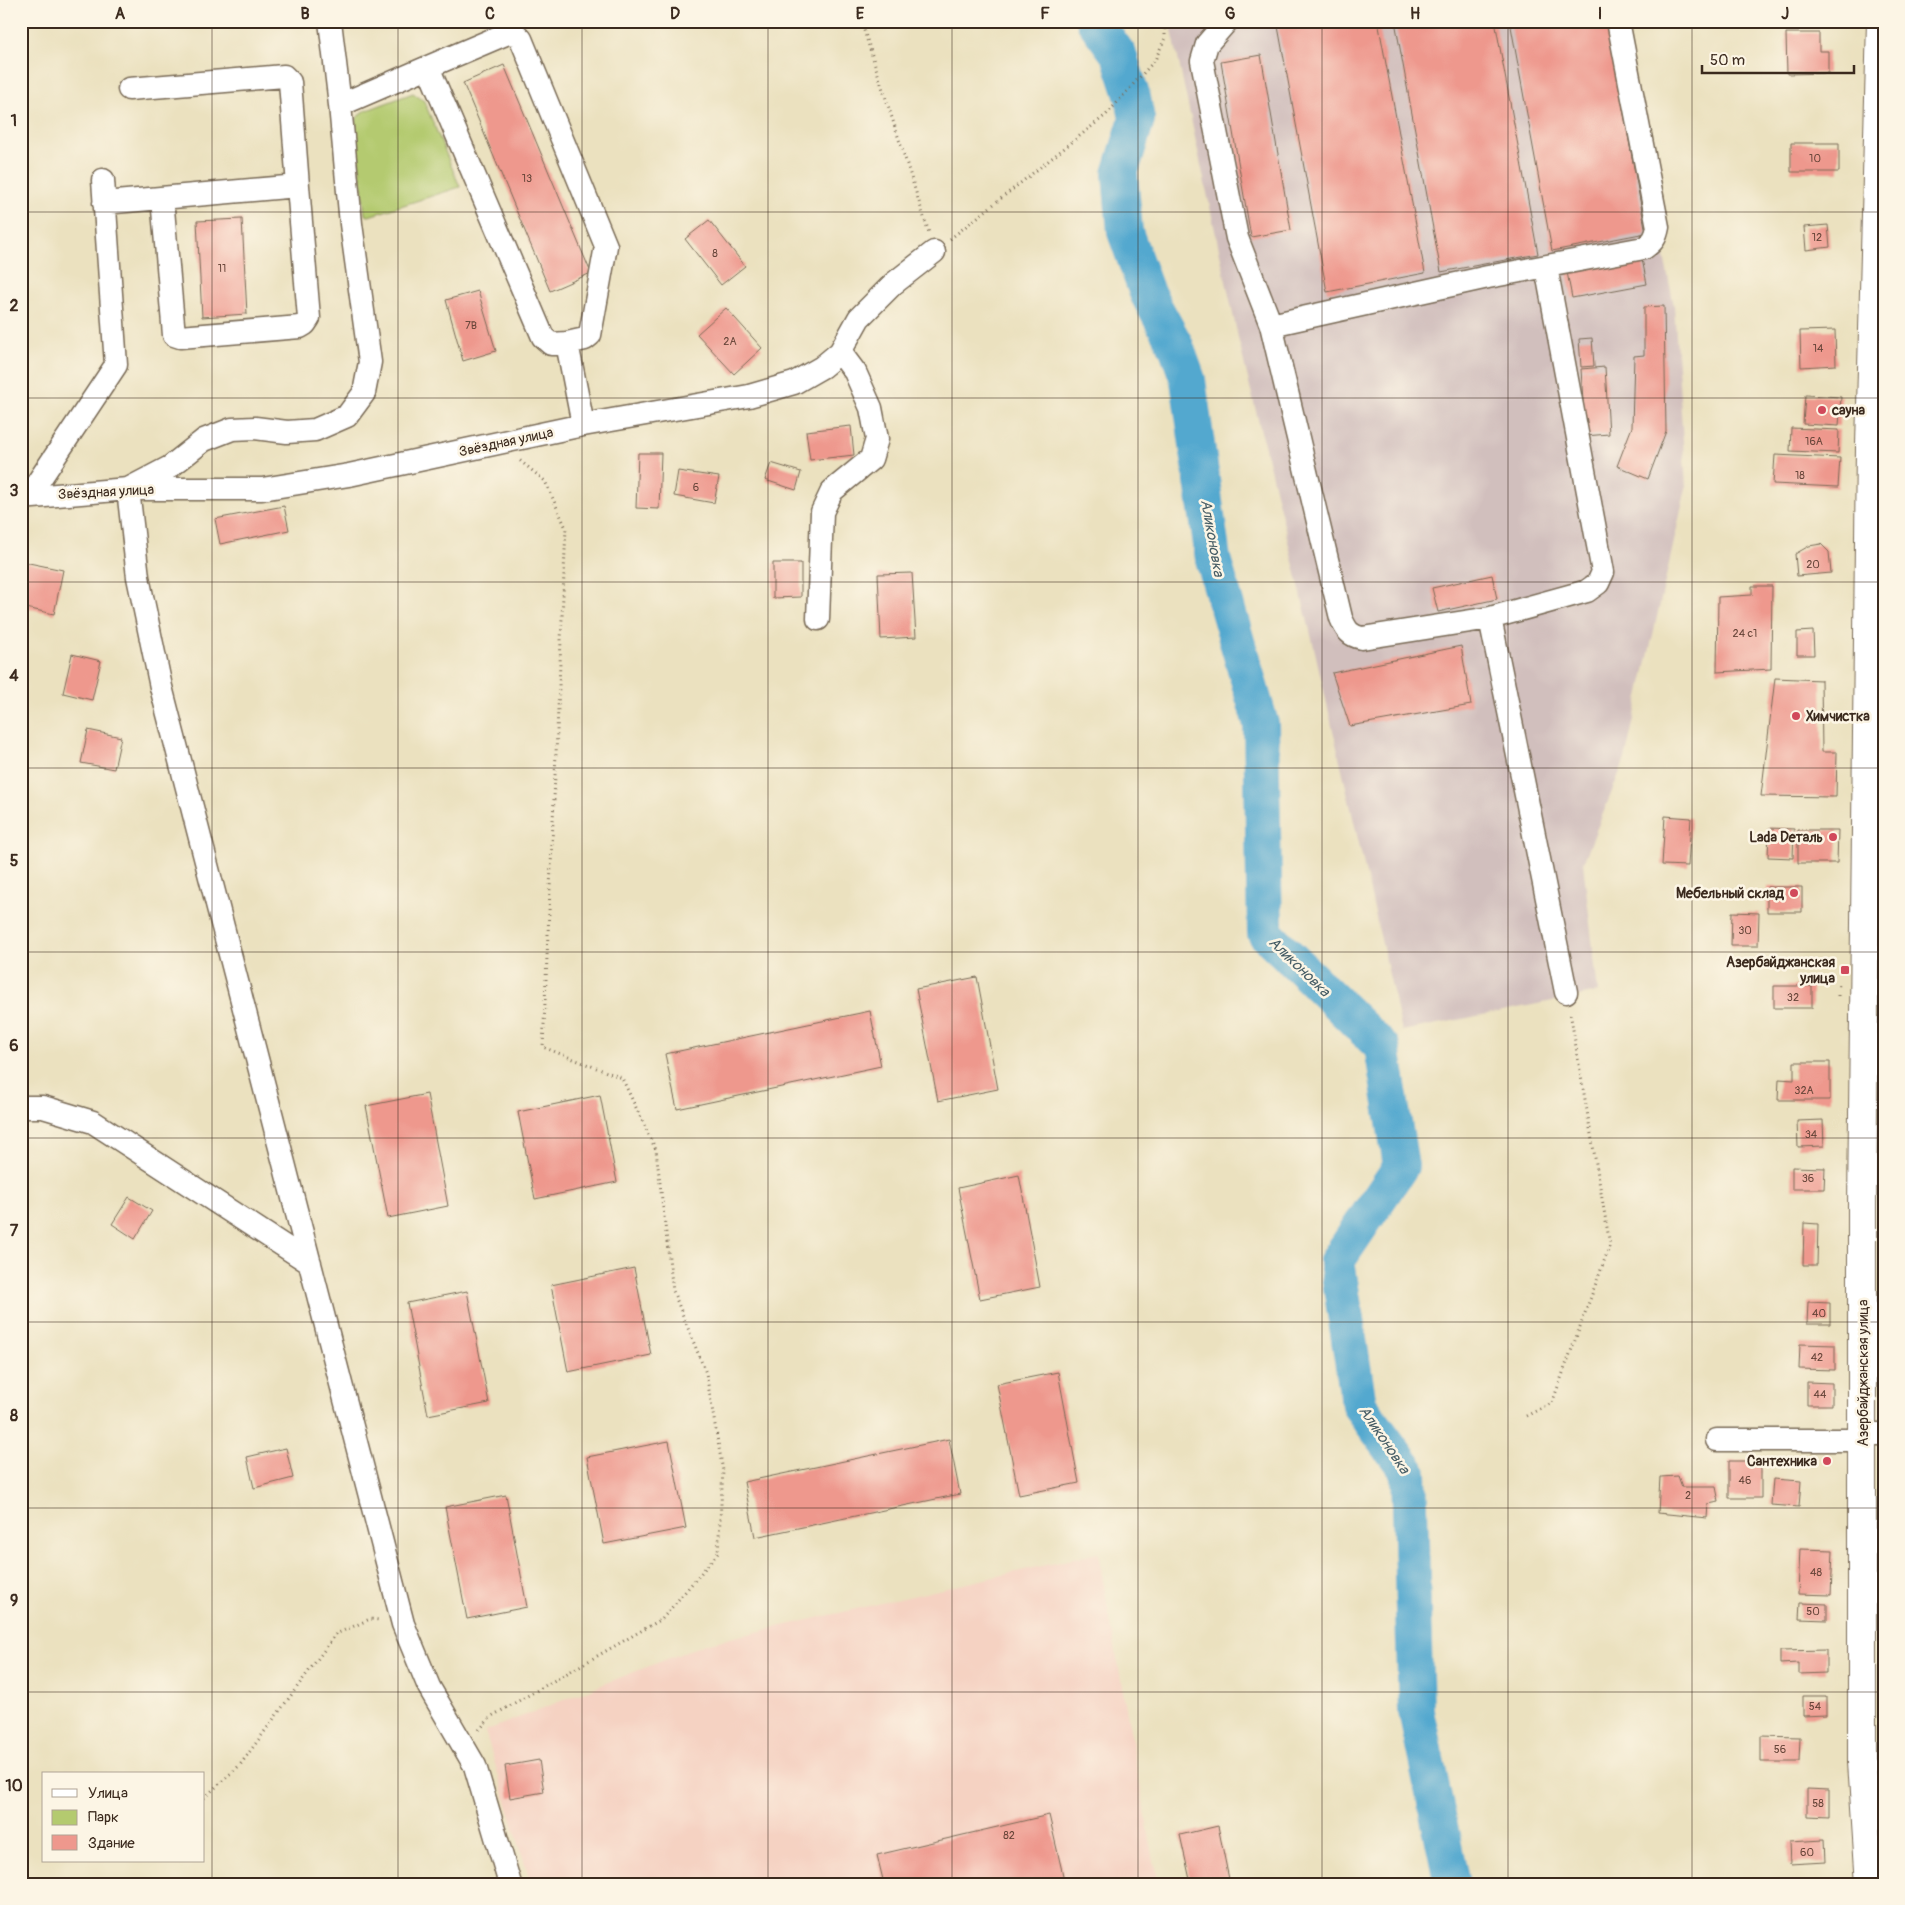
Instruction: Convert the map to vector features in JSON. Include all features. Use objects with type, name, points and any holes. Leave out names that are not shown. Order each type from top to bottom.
[{"type":"main road","name":"Азербайджанская улица","points":[[1875,1880],[1862,1762],[1870,1436],[1862,1190],[1876,589],[1870,446],[1881,21]]},
{"type":"street","points":[[330,21],[351,224],[370,362],[364,393],[347,416],[315,430],[287,432],[255,428],[232,429],[218,434],[204,440],[170,467],[128,489],[138,577],[161,687],[403,1624],[430,1687],[475,1766],[510,1884]]},
{"type":"street","points":[[1227,21],[1207,44],[1202,61],[1237,238],[1271,325],[1345,629],[1354,636],[1362,638],[1490,618],[1587,591],[1598,583],[1603,572],[1546,267]]},
{"type":"street","points":[[1271,325],[1644,248],[1656,237],[1658,227],[1618,21]]},
{"type":"street","points":[[340,105],[428,67],[508,33],[516,34],[521,39],[606,246],[590,335],[585,339],[551,344],[543,337],[428,67]]},
{"type":"street","points":[[128,89],[284,76],[288,78],[290,82],[308,318],[306,324],[300,327],[180,337],[174,335],[162,198]]},
{"type":"street","points":[[24,497],[116,365],[103,180]]},
{"type":"street","points":[[104,203],[298,186]]},
{"type":"street","name":"Звёздная улица","points":[[24,497],[128,489],[262,489],[349,476],[583,425],[749,396],[794,383],[822,367],[840,352],[859,318],[893,284],[934,252]]},
{"type":"street","points":[[567,343],[583,425]]},
{"type":"street","points":[[818,619],[822,512],[832,491],[871,459],[877,439],[870,408],[855,372],[840,352]]},
{"type":"street","points":[[1490,618],[1566,992]]},
{"type":"street","points":[[21,1107],[43,1107],[93,1122],[310,1263]]},
{"type":"street","points":[[1717,1440],[1870,1436]]},
{"type":"path","points":[[861,21],[934,252],[1106,115],[1155,60],[1165,38],[1165,21]]},
{"type":"path","points":[[475,1766],[479,1728],[492,1716],[662,1619],[718,1553],[723,1471],[706,1373],[673,1291],[656,1150],[622,1078],[543,1047],[566,528],[545,481],[498,443]]},
{"type":"path","points":[[1526,1416],[1552,1403],[1610,1245],[1566,992]]},
{"type":"path","points":[[205,1797],[240,1765],[336,1634],[370,1619],[403,1624]]},
{"type":"shaded area","points":[[1170,21],[1617,21],[1674,306],[1686,488],[1625,759],[1583,863],[1598,992],[1402,1031],[1313,643],[1239,342]]},
{"type":"shaded area","points":[[1098,1553],[1158,1884],[531,1884],[485,1731],[705,1644]]},
{"type":"green space","points":[[413,93],[424,101],[460,187],[369,216],[365,215],[355,125],[357,118],[362,112]]},
{"type":"building","points":[[1277,21],[1378,21],[1425,273],[1327,292]]},
{"type":"building","points":[[1395,21],[1495,21],[1538,254],[1441,272]]},
{"type":"building","points":[[1510,21],[1607,21],[1646,233],[1552,251]]},
{"type":"building","points":[[1786,33],[1819,33],[1819,51],[1828,51],[1828,73],[1787,74]]},
{"type":"building","points":[[1261,55],[1291,230],[1251,237],[1221,62]]},
{"type":"building","points":[[504,65],[591,273],[550,291],[463,83]]},
{"type":"building","points":[[1791,143],[1839,143],[1839,172],[1791,172]]},
{"type":"building","points":[[242,219],[247,314],[202,317],[197,221]]},
{"type":"building","points":[[709,220],[745,266],[721,285],[685,239]]},
{"type":"building","points":[[1828,225],[1830,247],[1806,250],[1804,227]]},
{"type":"building","points":[[1642,259],[1647,284],[1572,298],[1567,272]]},
{"type":"building","points":[[478,291],[496,351],[463,361],[446,300]]},
{"type":"building","points":[[1664,306],[1666,431],[1648,479],[1617,466],[1632,427],[1634,356],[1644,355],[1644,307]]},
{"type":"building","points":[[726,308],[762,348],[734,374],[697,334]]},
{"type":"building","points":[[1835,330],[1836,365],[1801,367],[1800,331]]},
{"type":"building","points":[[1592,338],[1594,366],[1581,367],[1579,339]]},
{"type":"building","points":[[1605,367],[1609,434],[1585,436],[1581,369]]},
{"type":"building","name":"сауна","points":[[1805,395],[1841,397],[1839,426],[1803,424]]},
{"type":"building","points":[[851,426],[854,455],[810,460],[806,431]]},
{"type":"building","points":[[1791,428],[1839,430],[1838,453],[1790,451]]},
{"type":"building","points":[[638,453],[661,453],[659,509],[636,508]]},
{"type":"building","points":[[1775,455],[1840,458],[1838,487],[1773,484]]},
{"type":"building","points":[[771,463],[801,472],[796,490],[765,480]]},
{"type":"building","points":[[678,471],[719,477],[714,503],[674,496]]},
{"type":"building","points":[[284,506],[289,530],[220,544],[215,519]]},
{"type":"building","points":[[1821,544],[1829,552],[1831,573],[1797,576],[1795,554],[1809,546]]},
{"type":"building","points":[[24,562],[63,570],[54,614],[21,607],[21,574]]},
{"type":"building","points":[[773,563],[801,563],[801,597],[773,598]]},
{"type":"building","points":[[912,573],[916,637],[881,639],[878,574]]},
{"type":"building","points":[[1492,575],[1497,599],[1438,612],[1432,588]]},
{"type":"building","points":[[1752,586],[1772,586],[1771,669],[1717,672],[1718,597],[1752,595]]},
{"type":"building","points":[[1813,631],[1814,655],[1797,655],[1797,632]]},
{"type":"building","points":[[1461,646],[1471,705],[1350,726],[1332,673]]},
{"type":"building","points":[[72,654],[101,661],[92,700],[63,693]]},
{"type":"building","name":"Химчистка","points":[[1775,678],[1821,680],[1822,752],[1837,752],[1836,797],[1761,796]]},
{"type":"building","points":[[88,730],[121,737],[114,769],[81,763]]},
{"type":"building","points":[[1665,816],[1691,818],[1688,866],[1662,865]]},
{"type":"building","points":[[1769,828],[1794,829],[1793,858],[1768,857]]},
{"type":"building","points":[[1798,830],[1838,830],[1837,863],[1798,863]]},
{"type":"building","points":[[1767,887],[1802,887],[1802,912],[1767,912]]},
{"type":"building","points":[[1732,912],[1759,913],[1758,946],[1731,946]]},
{"type":"building","points":[[977,977],[998,1089],[938,1101],[916,989]]},
{"type":"building","points":[[1774,986],[1812,986],[1812,1008],[1774,1008]]},
{"type":"building","points":[[870,1011],[881,1066],[677,1109],[665,1054]]},
{"type":"building","points":[[1794,1062],[1830,1062],[1830,1100],[1778,1100],[1779,1079],[1794,1080]]},
{"type":"building","points":[[427,1094],[448,1206],[388,1218],[366,1106]]},
{"type":"building","points":[[600,1095],[617,1182],[535,1199],[518,1112]]},
{"type":"building","points":[[1823,1120],[1824,1146],[1798,1147],[1797,1121]]},
{"type":"building","points":[[1792,1167],[1825,1168],[1824,1189],[1792,1189]]},
{"type":"building","points":[[1019,1175],[1040,1287],[980,1299],[958,1188]]},
{"type":"building","points":[[129,1197],[152,1211],[135,1239],[112,1224]]},
{"type":"building","points":[[1804,1223],[1818,1224],[1817,1265],[1803,1265]]},
{"type":"building","points":[[634,1268],[651,1355],[568,1372],[551,1285]]},
{"type":"building","points":[[467,1291],[489,1403],[428,1415],[407,1303]]},
{"type":"building","points":[[1808,1302],[1830,1303],[1830,1324],[1807,1324]]},
{"type":"building","points":[[1800,1344],[1835,1345],[1835,1370],[1799,1369]]},
{"type":"building","points":[[1058,1372],[1079,1483],[1019,1495],[997,1384]]},
{"type":"building","points":[[1807,1382],[1832,1383],[1832,1405],[1807,1405]]},
{"type":"building","points":[[949,1439],[960,1494],[755,1537],[744,1482]]},
{"type":"building","points":[[669,1441],[686,1528],[604,1544],[587,1457]]},
{"type":"building","points":[[286,1448],[293,1478],[254,1488],[247,1457]]},
{"type":"building","points":[[1729,1461],[1761,1461],[1761,1498],[1729,1498]]},
{"type":"building","points":[[1678,1476],[1682,1487],[1716,1487],[1719,1502],[1708,1504],[1707,1518],[1658,1513],[1660,1477]]},
{"type":"building","points":[[1773,1479],[1801,1481],[1799,1507],[1771,1505]]},
{"type":"building","points":[[506,1495],[527,1607],[467,1619],[445,1507]]},
{"type":"building","points":[[1800,1549],[1833,1550],[1831,1595],[1798,1594]]},
{"type":"building","points":[[1800,1603],[1827,1604],[1827,1620],[1799,1619]]},
{"type":"building","points":[[1826,1650],[1826,1673],[1799,1674],[1799,1663],[1780,1664],[1780,1651]]},
{"type":"building","points":[[1803,1696],[1826,1696],[1826,1715],[1803,1716]]},
{"type":"building","points":[[1761,1736],[1800,1737],[1799,1762],[1761,1762]]},
{"type":"building","points":[[539,1760],[544,1792],[510,1798],[505,1766]]},
{"type":"building","points":[[1807,1789],[1829,1790],[1829,1817],[1807,1816]]},
{"type":"building","points":[[1049,1815],[1065,1884],[884,1884],[877,1855]]},
{"type":"building","points":[[1218,1826],[1230,1884],[1191,1884],[1180,1835]]},
{"type":"building","points":[[1824,1840],[1825,1862],[1790,1864],[1789,1842]]},
{"type":"waterway","name":"Аликоновка","points":[[1094,21],[1119,55],[1133,98],[1137,119],[1120,174],[1125,232],[1147,293],[1176,346],[1188,380],[1213,559],[1261,724],[1265,933],[1382,1047],[1401,1166],[1337,1261],[1359,1405],[1409,1473],[1416,1711],[1452,1884]]},
{"type":"place","name":"сауна","points":[[1822,410]]},
{"type":"place","name":"Химчистка","points":[[1796,716]]},
{"type":"place","name":"Lada Dеталь","points":[[1833,837]]},
{"type":"place","name":"Мебельный склад","points":[[1794,893]]},
{"type":"place","name":"Азербайджанская улица","points":[[1845,970]]},
{"type":"place","name":"Сантехника","points":[[1827,1461]]}]
